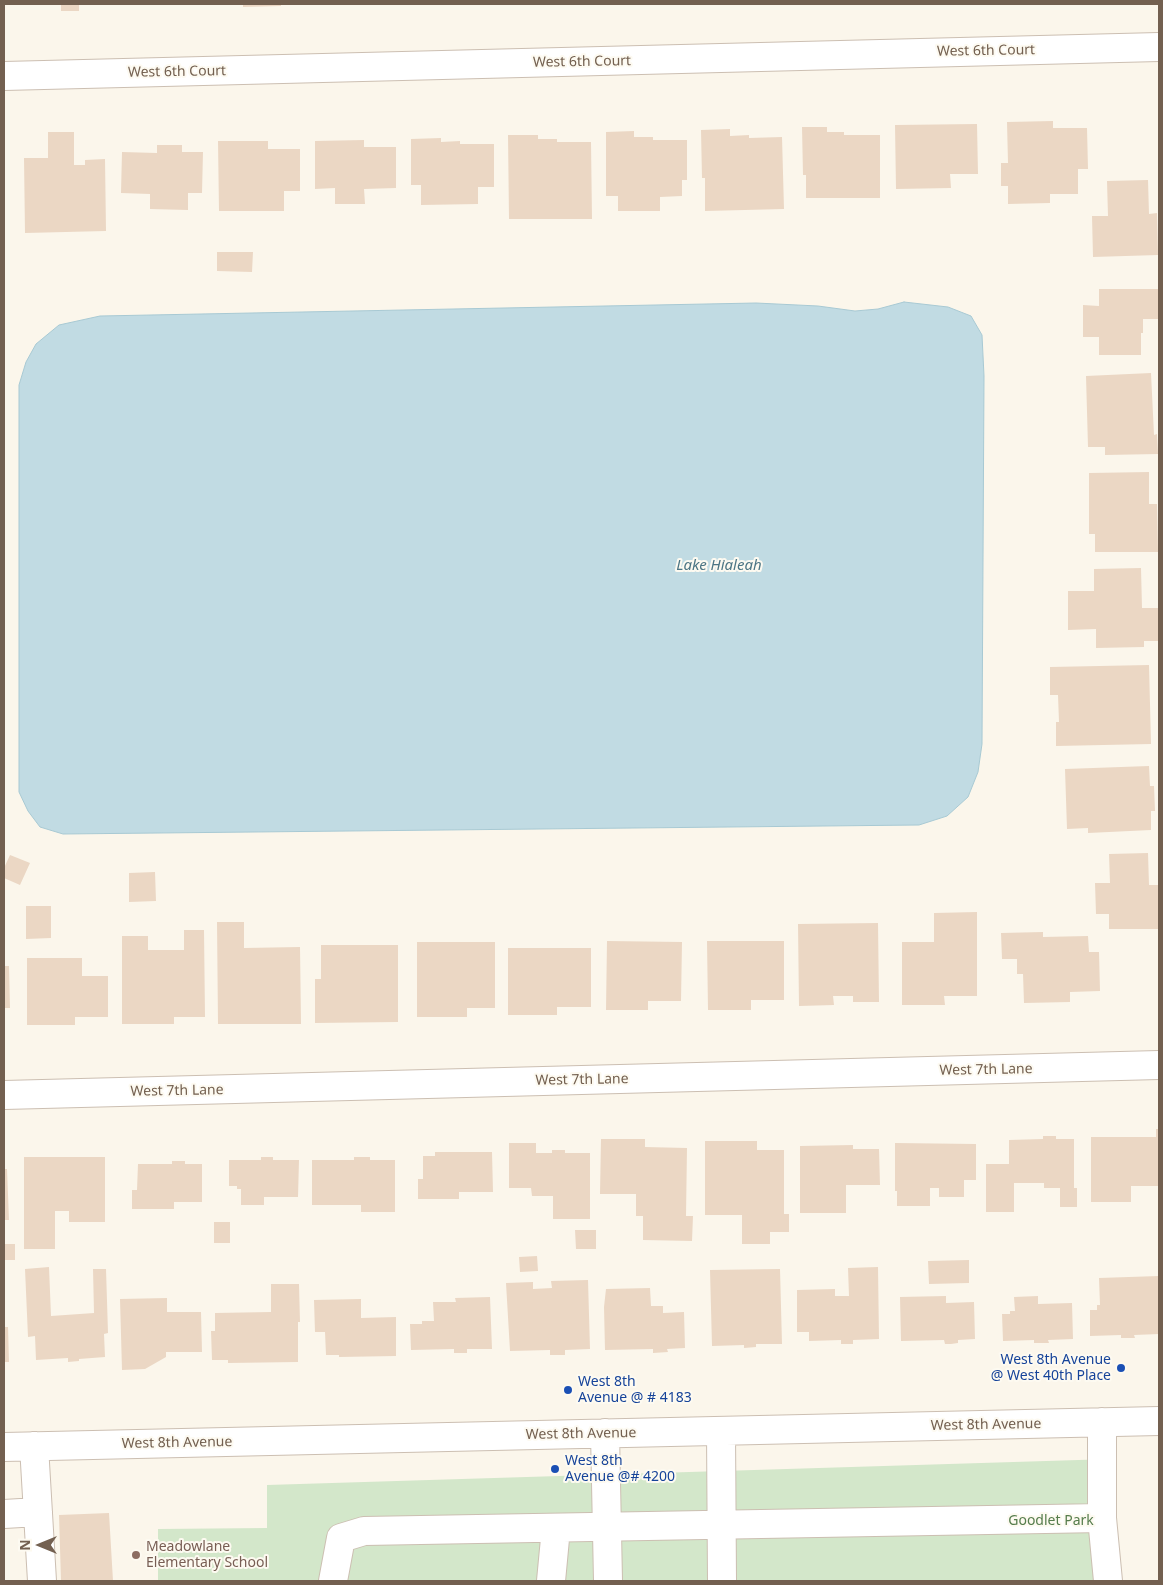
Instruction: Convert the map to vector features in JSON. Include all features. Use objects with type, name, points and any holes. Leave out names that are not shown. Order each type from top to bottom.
[{"type":"street","name":"West 6th Court","points":[[4,76],[1159,47]]},
{"type":"street","name":"West 7th Lane","points":[[4,1095],[1159,1065]]},
{"type":"street","name":"West 8th Avenue","points":[[4,1447],[1159,1421]]},
{"type":"street","points":[[1102,1422],[1102,1518],[1108,1581]]},
{"type":"street","points":[[721,1431],[722,1581]]},
{"type":"street","points":[[605,1433],[608,1581]]},
{"type":"street","points":[[34,1446],[42,1581]]},
{"type":"street","points":[[4,1514],[38,1512]]},
{"type":"street","points":[[333,1581],[341,1538],[364,1531],[1102,1518]]},
{"type":"street","points":[[552,1581],[556,1528]]},
{"type":"green space","name":"Goodlet Park","points":[[1111,1459],[1112,1581],[158,1581],[158,1529],[267,1528],[267,1485]]},
{"type":"water","name":"Lake Hialeah","points":[[904,302],[948,307],[971,316],[982,335],[984,376],[982,744],[978,772],[968,797],[947,816],[919,825],[63,834],[40,827],[28,811],[19,792],[19,385],[26,362],[36,344],[59,325],[100,316],[756,303],[818,306],[855,311],[878,309]]},
{"type":"building","points":[[61,4],[79,4],[79,11],[61,11]]},
{"type":"building","points":[[243,4],[281,4],[281,6],[243,7]]},
{"type":"building","points":[[1053,121],[1053,128],[1087,128],[1088,169],[1078,169],[1078,194],[1050,194],[1050,203],[1008,204],[1008,186],[1001,186],[1001,163],[1008,163],[1007,122]]},
{"type":"building","points":[[977,124],[978,174],[950,174],[951,188],[896,189],[895,125]]},
{"type":"building","points":[[802,127],[827,127],[827,132],[844,132],[844,135],[880,135],[880,198],[806,198],[806,175],[803,175]]},
{"type":"building","points":[[730,129],[730,136],[749,135],[749,138],[782,137],[784,209],[705,211],[705,178],[702,178],[701,130]]},
{"type":"building","points":[[634,131],[634,137],[653,137],[653,140],[687,140],[687,180],[682,180],[682,196],[660,197],[660,211],[618,211],[618,196],[606,196],[606,132]]},
{"type":"building","points":[[48,132],[74,132],[74,165],[85,165],[85,160],[105,159],[106,231],[25,233],[24,158],[48,158]]},
{"type":"building","points":[[508,135],[538,135],[538,139],[557,139],[557,142],[591,142],[592,219],[509,219]]},
{"type":"building","points":[[441,138],[441,142],[460,141],[460,144],[494,144],[494,187],[478,187],[478,204],[421,205],[421,185],[411,185],[411,139]]},
{"type":"building","points":[[364,140],[364,147],[396,147],[396,188],[364,189],[365,204],[335,204],[335,188],[315,189],[315,141]]},
{"type":"building","points":[[218,141],[268,141],[268,149],[300,149],[300,191],[284,191],[284,211],[219,211]]},
{"type":"building","points":[[157,145],[182,145],[182,152],[203,152],[202,193],[188,193],[188,210],[150,209],[150,194],[121,193],[122,152],[157,153]]},
{"type":"building","points":[[1148,180],[1149,214],[1157,213],[1158,255],[1093,257],[1092,216],[1108,216],[1107,181]]},
{"type":"building","points":[[217,252],[253,252],[252,272],[217,271]]},
{"type":"building","points":[[1099,289],[1159,289],[1158,319],[1143,319],[1141,355],[1099,355],[1099,337],[1083,337],[1083,305],[1099,306]]},
{"type":"building","points":[[1151,373],[1154,435],[1157,434],[1158,454],[1105,455],[1105,447],[1088,447],[1086,376]]},
{"type":"building","points":[[1149,472],[1149,504],[1157,504],[1158,552],[1095,552],[1095,534],[1089,534],[1089,473]]},
{"type":"building","points":[[1141,568],[1142,608],[1158,608],[1158,641],[1144,641],[1144,647],[1096,648],[1096,629],[1068,630],[1068,591],[1094,591],[1094,569]]},
{"type":"building","points":[[1149,665],[1151,744],[1056,746],[1056,722],[1059,722],[1058,695],[1050,695],[1050,667]]},
{"type":"building","points":[[1149,766],[1150,786],[1154,786],[1155,811],[1151,811],[1151,830],[1088,833],[1088,828],[1067,829],[1065,769]]},
{"type":"building","points":[[1148,853],[1149,885],[1158,885],[1159,929],[1109,929],[1109,914],[1096,914],[1095,883],[1110,883],[1109,854]]},
{"type":"building","points":[[10,855],[30,863],[20,885],[4,878],[4,868]]},
{"type":"building","points":[[155,872],[156,901],[129,902],[129,873]]},
{"type":"building","points":[[26,906],[51,906],[51,938],[26,939]]},
{"type":"building","points":[[977,912],[977,996],[944,996],[945,1005],[902,1005],[902,942],[934,942],[934,913]]},
{"type":"building","points":[[217,922],[244,922],[244,948],[300,947],[301,1024],[218,1024]]},
{"type":"building","points":[[878,923],[879,1002],[853,1002],[853,996],[833,996],[834,1005],[799,1006],[798,924]]},
{"type":"building","points":[[184,930],[204,930],[205,1017],[174,1017],[174,1024],[122,1024],[122,936],[148,936],[148,950],[184,950]]},
{"type":"building","points":[[1043,932],[1043,937],[1088,936],[1089,952],[1099,952],[1100,991],[1070,992],[1070,1002],[1024,1003],[1023,974],[1017,974],[1017,959],[1002,959],[1001,933]]},
{"type":"building","points":[[607,941],[682,942],[681,1001],[648,1001],[648,1010],[606,1010]]},
{"type":"building","points":[[707,941],[784,941],[784,1000],[751,1000],[751,1010],[708,1010]]},
{"type":"building","points":[[417,942],[495,942],[495,1008],[467,1008],[467,1017],[417,1017]]},
{"type":"building","points":[[321,945],[398,945],[398,1022],[315,1023],[315,979],[321,979]]},
{"type":"building","points":[[508,948],[591,948],[591,1007],[557,1007],[557,1015],[508,1015]]},
{"type":"building","points":[[27,958],[82,958],[82,976],[108,976],[108,1017],[75,1017],[75,1025],[27,1025]]},
{"type":"building","points":[[4,966],[9,966],[10,1008],[4,1008]]},
{"type":"building","points":[[1156,1129],[1159,1129],[1159,1186],[1131,1186],[1131,1202],[1091,1202],[1091,1137],[1156,1137]]},
{"type":"building","points":[[1043,1136],[1056,1136],[1056,1139],[1074,1139],[1074,1188],[1077,1188],[1077,1207],[1060,1207],[1060,1188],[1044,1188],[1044,1183],[1014,1183],[1014,1212],[986,1212],[986,1164],[1009,1164],[1009,1140],[1043,1139]]},
{"type":"building","points":[[601,1139],[645,1139],[645,1147],[687,1148],[686,1216],[693,1216],[692,1241],[643,1240],[643,1216],[636,1216],[636,1194],[600,1194]]},
{"type":"building","points":[[705,1141],[757,1141],[757,1150],[784,1150],[784,1214],[789,1214],[789,1232],[770,1232],[770,1244],[742,1244],[742,1215],[705,1215]]},
{"type":"building","points":[[509,1143],[536,1143],[536,1153],[552,1153],[552,1150],[565,1150],[565,1153],[590,1153],[590,1219],[553,1219],[553,1196],[532,1196],[531,1188],[509,1188]]},
{"type":"building","points":[[895,1143],[976,1144],[976,1180],[964,1180],[964,1197],[939,1197],[939,1188],[930,1188],[930,1206],[897,1206],[897,1191],[895,1191]]},
{"type":"building","points":[[853,1145],[853,1149],[879,1149],[880,1185],[846,1185],[846,1213],[800,1213],[800,1146]]},
{"type":"building","points":[[435,1152],[492,1152],[493,1192],[459,1192],[459,1199],[418,1199],[418,1179],[423,1179],[423,1156],[435,1156]]},
{"type":"building","points":[[24,1157],[105,1157],[105,1222],[69,1222],[69,1211],[55,1211],[55,1249],[24,1249]]},
{"type":"building","points":[[261,1157],[273,1157],[273,1160],[299,1160],[298,1197],[264,1197],[264,1205],[241,1205],[241,1189],[237,1189],[237,1186],[229,1186],[229,1160],[261,1160]]},
{"type":"building","points":[[354,1157],[370,1157],[370,1160],[395,1160],[395,1212],[361,1212],[361,1205],[312,1205],[312,1160],[354,1160]]},
{"type":"building","points":[[172,1161],[185,1161],[185,1164],[202,1164],[202,1202],[174,1202],[174,1209],[132,1209],[132,1190],[137,1190],[138,1164],[172,1164]]},
{"type":"building","points":[[4,1169],[7,1169],[9,1220],[4,1220]]},
{"type":"building","points":[[214,1222],[230,1222],[230,1243],[214,1243]]},
{"type":"building","points":[[575,1230],[596,1230],[596,1249],[576,1249]]},
{"type":"building","points":[[4,1244],[15,1244],[15,1260],[4,1260]]},
{"type":"building","points":[[537,1256],[538,1271],[520,1272],[519,1257]]},
{"type":"building","points":[[969,1260],[969,1283],[929,1284],[928,1261]]},
{"type":"building","points":[[49,1267],[51,1316],[94,1313],[93,1269],[106,1269],[108,1333],[104,1334],[105,1357],[68,1362],[68,1358],[36,1360],[35,1336],[28,1337],[25,1269]]},
{"type":"building","points":[[878,1267],[879,1339],[853,1340],[853,1344],[841,1344],[841,1340],[809,1341],[809,1332],[797,1332],[797,1290],[835,1289],[835,1296],[849,1296],[848,1268]]},
{"type":"building","points":[[780,1269],[782,1344],[756,1344],[756,1347],[744,1348],[744,1345],[712,1346],[710,1270]]},
{"type":"building","points":[[1159,1276],[1159,1334],[1134,1335],[1135,1338],[1121,1338],[1121,1335],[1090,1336],[1090,1310],[1097,1310],[1097,1305],[1100,1305],[1099,1278]]},
{"type":"building","points":[[588,1280],[590,1349],[565,1350],[565,1355],[550,1355],[550,1350],[510,1351],[506,1283],[533,1282],[533,1289],[552,1288],[551,1281]]},
{"type":"building","points":[[271,1284],[299,1284],[298,1362],[228,1363],[228,1360],[212,1360],[211,1331],[215,1331],[215,1313],[271,1312]]},
{"type":"building","points":[[650,1288],[651,1306],[663,1306],[663,1313],[684,1312],[685,1348],[667,1349],[668,1352],[653,1353],[653,1349],[605,1350],[604,1307],[606,1289]]},
{"type":"building","points":[[946,1296],[946,1303],[974,1302],[975,1339],[958,1340],[958,1343],[951,1344],[945,1344],[944,1340],[901,1341],[900,1297]]},
{"type":"building","points":[[1038,1296],[1038,1304],[1072,1303],[1073,1339],[1048,1340],[1049,1343],[1034,1343],[1034,1340],[1003,1341],[1002,1314],[1010,1314],[1010,1311],[1015,1311],[1014,1297]]},
{"type":"building","points":[[490,1297],[492,1349],[467,1349],[467,1353],[454,1353],[454,1349],[411,1350],[410,1324],[434,1321],[433,1302],[456,1302],[455,1298]]},
{"type":"building","points":[[167,1298],[167,1312],[201,1312],[202,1352],[166,1352],[166,1357],[145,1369],[122,1370],[120,1299]]},
{"type":"building","points":[[361,1299],[361,1318],[396,1317],[396,1356],[339,1357],[339,1355],[326,1355],[325,1332],[315,1332],[314,1300]]},
{"type":"building","points":[[4,1327],[8,1327],[9,1362],[4,1362]]},
{"type":"building","points":[[109,1513],[113,1581],[61,1581],[59,1515]]},
{"type":"place","name":"West 8th Avenue @ West 40th Place","points":[[1121,1368]]},
{"type":"place","name":"West 8th Avenue @ # 4183","points":[[568,1390]]},
{"type":"place","name":"West 8th Avenue @# 4200","points":[[555,1469]]},
{"type":"place","name":"Meadowlane Elementary School","points":[[136,1555]]}]
